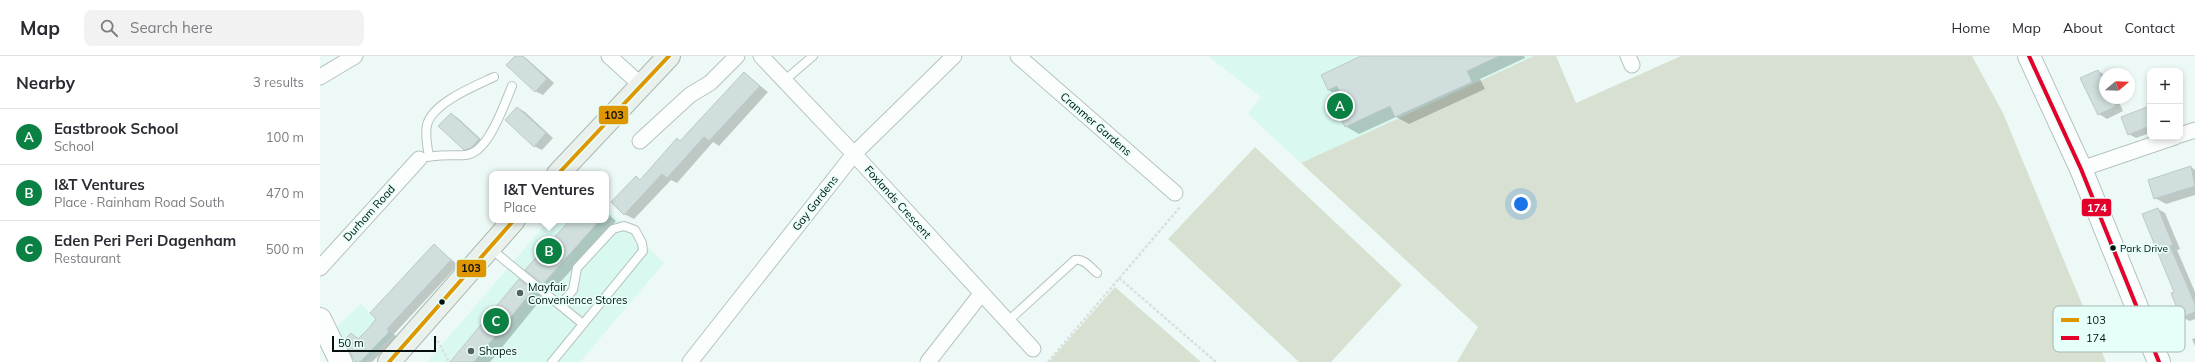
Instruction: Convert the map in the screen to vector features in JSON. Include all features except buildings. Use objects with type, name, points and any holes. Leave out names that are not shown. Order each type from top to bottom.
[{"type":"main road","points":[[561,171],[669,56]]},
{"type":"main road","points":[[390,362],[511,223]]},
{"type":"street","points":[[320,77],[354,56]]},
{"type":"street","points":[[609,56],[642,86]]},
{"type":"street","points":[[640,141],[690,95],[710,83],[737,56]]},
{"type":"street","name":"Foxlands Crescent","points":[[761,56],[854,154],[1033,349]]},
{"type":"street","name":"Gay Gardens","points":[[690,362],[854,154],[954,56]]},
{"type":"street","name":"Cranmer Gardens","points":[[1018,56],[1175,193]]},
{"type":"street","points":[[2029,56],[2081,169],[2136,306]]},
{"type":"street","points":[[2183,134],[2195,130]]},
{"type":"street","points":[[2081,169],[2166,140]]},
{"type":"street","name":"Durham Road","points":[[320,268],[424,157]]},
{"type":"street","points":[[928,362],[981,294]]},
{"type":"street","points":[[320,319],[341,362]]},
{"type":"street","points":[[2155,352],[2159,362]]},
{"type":"lane","points":[[785,80],[813,56]]},
{"type":"lane","points":[[494,77],[447,102],[436,111],[427,124],[424,157],[440,154],[466,155],[474,152],[487,139],[512,86]]},
{"type":"lane","points":[[552,362],[643,251],[642,243],[635,230],[624,226],[613,229],[577,268],[573,290],[560,305]]},
{"type":"lane","points":[[489,247],[583,324]]},
{"type":"lane","points":[[1007,322],[1075,260],[1080,259],[1085,262],[1097,274]]},
{"type":"path","points":[[1048,362],[1184,201],[1175,193]]},
{"type":"path","points":[[1119,278],[1216,362]]},
{"type":"path","points":[[426,320],[449,362]]},
{"type":"shaded area","points":[[1208,56],[1534,56],[1301,163],[1248,114],[1261,97]]},
{"type":"shaded area","points":[[1534,56],[1556,56],[1576,103],[1681,56],[1972,56],[2003,113],[2083,306],[2053,306],[2053,352],[2102,352],[2106,362],[1457,362],[1478,327],[1301,163]]},
{"type":"shaded area","points":[[1255,147],[1402,285],[1331,362],[1299,362],[1168,239]]},
{"type":"shaded area","points":[[609,210],[664,263],[580,362],[427,362],[546,223],[609,223]]},
{"type":"shaded area","points":[[1115,287],[1201,362],[1049,362]]},
{"type":"shaded area","points":[[361,304],[393,335],[365,362],[349,362],[330,333]]},
{"type":"transit line","name":"103","points":[[561,171],[669,56]]},
{"type":"transit line","name":"174","points":[[2029,56],[2081,169],[2136,306]]},
{"type":"transit line","name":"103","points":[[389,362],[511,223]]},
{"type":"transit line","name":"174","points":[[2155,352],[2159,362]]},
{"type":"place","name":"Eastbrook School","points":[[1340,106]]},
{"type":"place","name":"Park Drive","points":[[2113,248]]},
{"type":"place","name":"I&T Ventures","points":[[549,251]]},
{"type":"place","name":"Mayfair Convenience Stores","points":[[520,293]]},
{"type":"place","name":"Eden Peri Peri Dagenham","points":[[496,321]]},
{"type":"place","name":"Shapes","points":[[471,351]]}]
